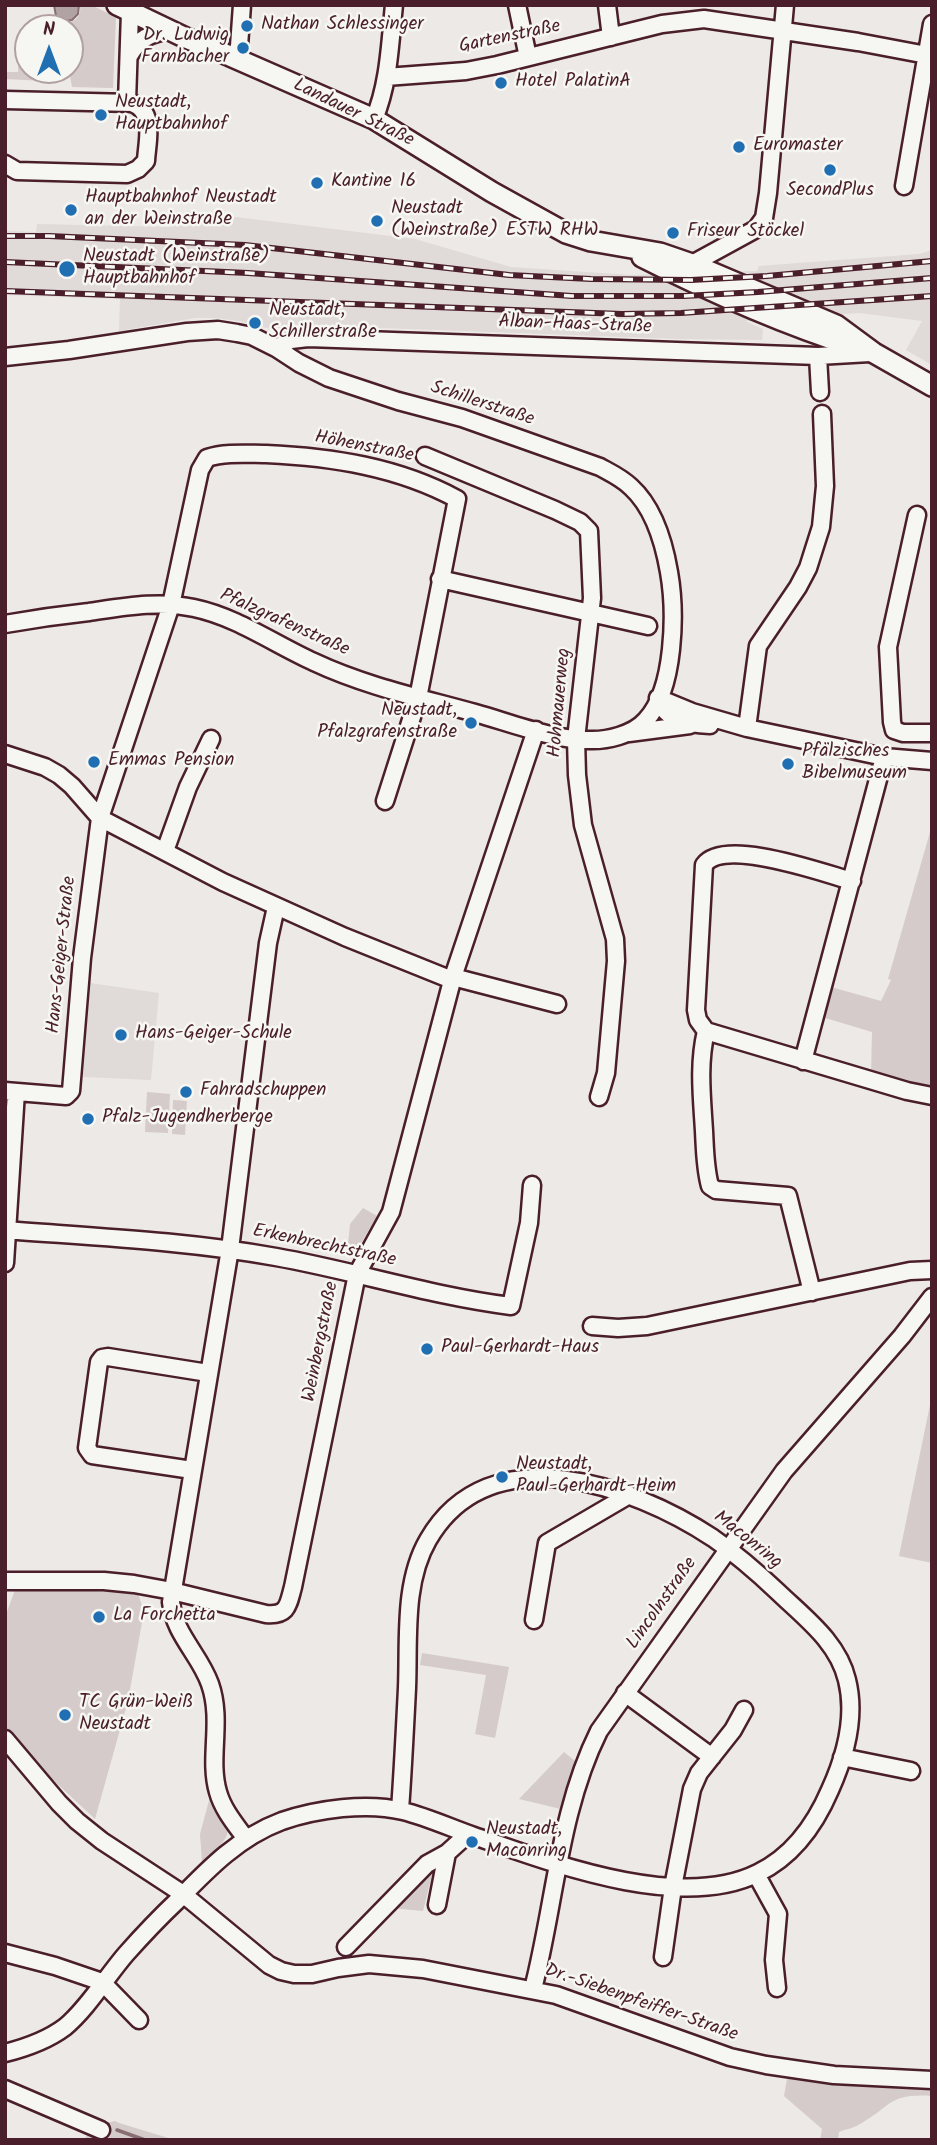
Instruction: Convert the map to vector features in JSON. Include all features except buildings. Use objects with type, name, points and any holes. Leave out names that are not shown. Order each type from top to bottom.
[{"type":"main road","name":"Landauer Straße","points":[[126,8],[169,30],[374,119],[554,228],[578,238],[660,253],[692,264],[836,325],[874,353],[932,386]]},
{"type":"main road","name":"Landauer Straße","points":[[623,247],[685,279],[830,339],[874,353]]},
{"type":"street","points":[[235,58],[239,46],[242,5]]},
{"type":"street","points":[[374,119],[386,77],[394,5]]},
{"type":"street","points":[[517,5],[528,57]]},
{"type":"street","points":[[607,5],[611,37]]},
{"type":"street","points":[[692,264],[756,229],[764,218],[785,5]]},
{"type":"street","points":[[126,8],[129,56],[127,102]]},
{"type":"street","name":"Gartenstraße","points":[[386,77],[466,71],[662,24],[704,19],[929,55]]},
{"type":"street","points":[[904,186],[929,55],[932,24]]},
{"type":"street","points":[[129,56],[142,39],[169,30]]},
{"type":"street","points":[[5,164],[17,171],[127,174],[146,161],[149,124],[141,107],[127,102],[8,104]]},
{"type":"street","points":[[727,279],[725,260],[730,245]]},
{"type":"street","name":"Schillerstraße","points":[[5,358],[187,332],[218,330],[252,336],[329,378],[518,437],[600,467],[617,476],[632,487],[652,518],[662,542],[671,580],[673,608],[670,653],[658,698],[646,720],[623,734],[595,740],[576,739]]},
{"type":"street","name":"Alban-Haas-Straße","points":[[276,348],[291,340],[308,338],[818,356],[874,353]]},
{"type":"street","points":[[818,356],[820,391]]},
{"type":"street","points":[[747,727],[760,640],[798,587],[808,568],[821,527],[825,485],[822,414]]},
{"type":"street","name":"Höhenstraße","points":[[171,605],[200,470],[207,458],[222,455],[289,455],[381,469],[421,481],[457,499],[418,698]]},
{"type":"street","name":"Hohmauerweg","points":[[425,456],[555,510],[586,526],[590,540],[591,612],[576,739],[577,775],[583,825],[613,927],[616,951],[606,1073],[599,1097]]},
{"type":"street","points":[[917,515],[890,632],[888,661],[892,722],[894,730],[903,733],[932,733]]},
{"type":"street","points":[[440,579],[648,626]]},
{"type":"street","name":"Hans-Geiger-Straße","points":[[5,1263],[10,1091],[66,1096],[71,1091],[80,970],[100,818],[171,605]]},
{"type":"street","name":"Pfalzgrafenstraße","points":[[5,624],[126,607],[191,607],[221,615],[313,662],[352,677],[418,698],[576,739]]},
{"type":"street","points":[[385,801],[418,698]]},
{"type":"street","points":[[658,698],[664,711],[681,721],[747,727]]},
{"type":"street","points":[[658,698],[707,717],[747,727],[884,757],[932,761]]},
{"type":"street","points":[[623,734],[696,724]]},
{"type":"street","name":"Weinbergstraße","points":[[172,1591],[266,1614],[278,1614],[286,1609],[293,1587],[357,1274],[391,1212],[453,978],[536,730]]},
{"type":"street","points":[[165,851],[188,787],[211,739]]},
{"type":"street","points":[[5,754],[59,775],[100,818],[276,907],[417,967],[557,1004]]},
{"type":"street","points":[[803,1060],[884,757]]},
{"type":"street","points":[[852,881],[751,855],[721,855],[709,859],[704,866],[696,1010],[698,1020],[706,1031],[907,1091],[932,1096]]},
{"type":"street","points":[[246,1839],[230,1817],[218,1793],[214,1698],[210,1682],[176,1624],[172,1613],[172,1591],[230,1249],[268,943],[276,907]]},
{"type":"street","points":[[706,1031],[700,1075],[706,1168],[710,1186],[716,1190],[788,1196],[812,1292]]},
{"type":"street","name":"Erkenbrechtstraße","points":[[6,1230],[230,1249],[510,1306],[529,1223],[532,1185]]},
{"type":"street","points":[[592,1326],[647,1326],[910,1271],[932,1270]]},
{"type":"street","name":"Lincolnstraße","points":[[533,1989],[559,1863],[583,1766],[599,1731],[784,1471],[902,1336],[932,1297]]},
{"type":"street","points":[[192,1470],[92,1455],[88,1452],[99,1362],[108,1357],[208,1373]]},
{"type":"street","name":"Maconring","points":[[543,1477],[561,1479],[629,1495],[672,1514],[727,1549],[819,1630],[836,1654],[847,1678],[847,1736],[838,1773],[817,1818],[790,1851],[774,1864],[737,1882],[705,1888],[673,1887],[607,1877],[400,1810],[412,1585],[422,1550],[438,1523],[461,1501],[503,1481],[543,1477]]},
{"type":"street","points":[[534,1620],[547,1543],[629,1495]]},
{"type":"street","points":[[5,1581],[104,1581],[172,1591]]},
{"type":"street","points":[[625,1693],[712,1757]]},
{"type":"street","points":[[663,1957],[692,1789],[699,1773],[733,1730],[744,1710]]},
{"type":"street","name":"Dr.-Siebenpfeiffer-Straße","points":[[5,1739],[77,1821],[102,1841],[183,1894],[268,1965],[281,1971],[312,1974],[352,1965],[396,1965],[533,1989],[580,2003],[730,2057],[766,2065],[834,2075],[932,2080]]},
{"type":"street","points":[[842,1757],[911,1771]]},
{"type":"street","points":[[5,2053],[32,2045],[65,2027],[127,1953],[183,1894],[224,1854],[246,1839],[285,1820],[324,1811],[358,1808],[400,1810]]},
{"type":"street","points":[[346,1947],[427,1864],[447,1853],[468,1834]]},
{"type":"street","points":[[437,1905],[447,1853]]},
{"type":"street","points":[[756,1874],[778,1914],[774,1960],[777,1988]]},
{"type":"street","points":[[5,1953],[102,1982],[139,2020]]},
{"type":"street","points":[[5,2090],[101,2130]]},
{"type":"shaded area","points":[[54,5],[79,5],[78,14],[56,14]]},
{"type":"shaded area","points":[[80,5],[91,5],[116,17],[113,88],[72,87],[71,84],[84,84],[84,14],[80,13]]},
{"type":"shaded area","points":[[5,72],[14,72],[14,79],[5,79]]},
{"type":"shaded area","points":[[187,211],[415,239],[511,267],[631,275],[757,271],[759,266],[919,254],[932,250],[932,365],[906,350],[922,321],[859,313],[745,321],[763,329],[762,340],[299,325],[275,330],[215,318],[195,318],[119,331],[120,299],[5,295],[5,231],[36,232],[37,224],[171,227],[171,216],[186,216]]},
{"type":"shaded area","points":[[932,825],[932,1089],[871,1077],[872,1032],[822,1017],[831,987],[881,1001],[891,980],[888,979]]},
{"type":"shaded area","name":"Hans-Geiger-Schule","points":[[90,983],[159,993],[151,1080],[83,1077]]},
{"type":"shaded area","points":[[147,1092],[170,1094],[168,1133],[145,1132]]},
{"type":"shaded area","points":[[173,1100],[187,1101],[185,1135],[172,1134]]},
{"type":"shaded area","points":[[363,1208],[377,1216],[354,1255],[347,1255],[350,1224]]},
{"type":"shaded area","points":[[932,1395],[932,1563],[899,1556]]},
{"type":"shaded area","name":"TC Grün-Weiß Neustadt","points":[[63,1589],[138,1594],[144,1611],[128,1701],[95,1819],[21,1750],[5,1729],[5,1617],[15,1590]]},
{"type":"shaded area","points":[[422,1653],[509,1667],[495,1738],[475,1734],[486,1675],[420,1665]]},
{"type":"shaded area","points":[[564,1752],[575,1761],[565,1810],[519,1799]]},
{"type":"shaded area","points":[[211,1793],[228,1830],[222,1843],[202,1862],[200,1834]]},
{"type":"shaded area","points":[[434,1867],[423,1911],[391,1908]]},
{"type":"shaded area","points":[[790,2062],[932,2084],[932,2096],[899,2099],[871,2118],[839,2132],[838,2140],[820,2140],[822,2129],[784,2096]]},
{"type":"shaded area","points":[[115,2121],[175,2140],[83,2140],[97,2125]]},
{"type":"waterway","points":[[117,2130],[145,2140]]},
{"type":"railway","points":[[5,236],[245,245],[509,275],[591,279],[691,280],[767,276],[932,261]]},
{"type":"railway","points":[[5,262],[248,273],[572,296],[684,296],[932,278]]},
{"type":"railway","points":[[5,291],[622,314],[681,313],[932,296]]},
{"type":"place","name":"Nathan Schlessinger","points":[[247,26]]},
{"type":"place","name":"Dr. Ludwig Farnbacher","points":[[243,48]]},
{"type":"place","name":"Hotel PalatinA","points":[[501,83]]},
{"type":"place","name":"Neustadt, Hauptbahnhof","points":[[101,115]]},
{"type":"place","name":"Euromaster","points":[[739,147]]},
{"type":"place","name":"SecondPlus","points":[[830,170]]},
{"type":"place","name":"Kantine 16","points":[[317,183]]},
{"type":"place","name":"Hauptbahnhof Neustadt an der Weinstraße","points":[[71,210]]},
{"type":"place","name":"Neustadt (Weinstraße) ESTW RHW","points":[[377,221]]},
{"type":"place","name":"Friseur Stöckel","points":[[673,233]]},
{"type":"place","name":"Neustadt (Weinstraße) Hauptbahnhof","points":[[67,269]]},
{"type":"place","name":"Neustadt, Schillerstraße","points":[[255,323]]},
{"type":"place","name":"Neustadt, Pfalzgrafenstraße","points":[[471,723]]},
{"type":"place","name":"Emmas Pension","points":[[94,762]]},
{"type":"place","name":"Pfälzisches Bibelmuseum","points":[[788,764]]},
{"type":"place","name":"Hans-Geiger-Schule","points":[[121,1035]]},
{"type":"place","name":"Fahradschuppen","points":[[186,1092]]},
{"type":"place","name":"Pfalz-Jugendherberge","points":[[88,1119]]},
{"type":"place","name":"Paul-Gerhardt-Haus","points":[[427,1349]]},
{"type":"place","name":"Neustadt, Paul-Gerhardt-Heim","points":[[502,1477]]},
{"type":"place","name":"La Forchetta","points":[[99,1617]]},
{"type":"place","name":"TC Grün-Weiß Neustadt","points":[[65,1715]]},
{"type":"place","name":"Neustadt, Maconring","points":[[472,1842]]}]
